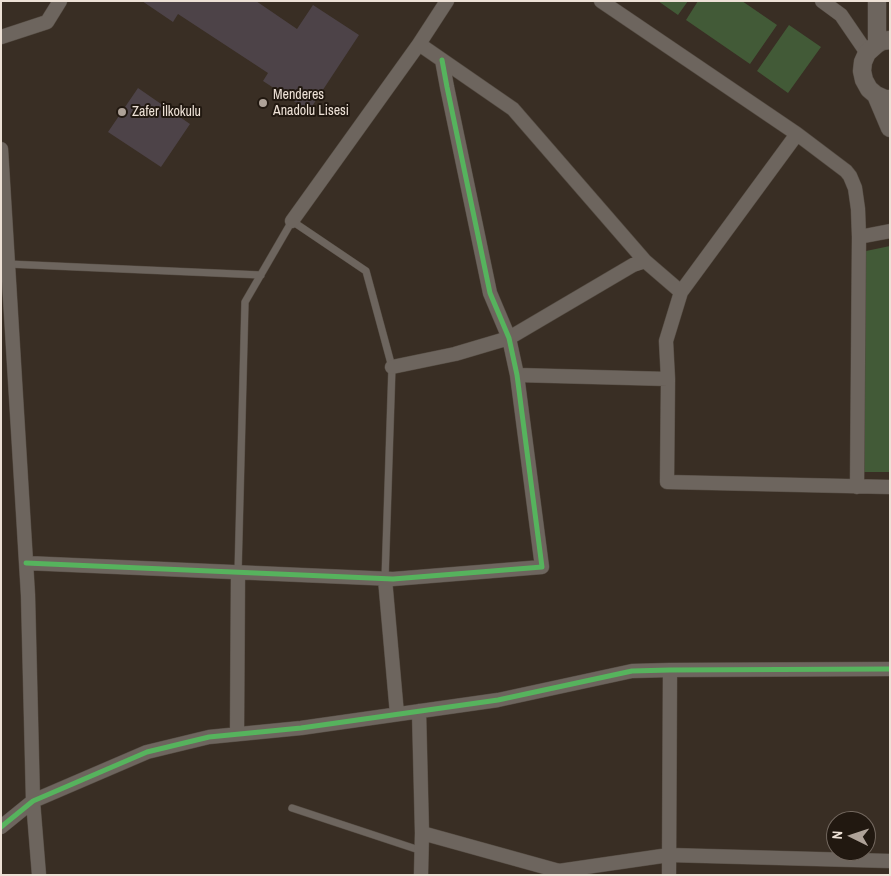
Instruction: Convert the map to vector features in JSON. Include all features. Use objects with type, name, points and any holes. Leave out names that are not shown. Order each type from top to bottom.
[{"type":"street","points":[[1,37],[47,22],[60,1]]},
{"type":"street","points":[[292,222],[419,44],[447,1]]},
{"type":"street","points":[[601,1],[797,134],[850,176],[855,188],[859,237],[856,487]]},
{"type":"street","points":[[822,1],[842,15],[878,46]]},
{"type":"street","points":[[877,1],[878,46],[863,62],[862,71],[869,89],[883,97],[890,128]]},
{"type":"street","points":[[419,44],[513,109],[646,261],[680,292]]},
{"type":"street","points":[[26,563],[385,579],[542,567],[517,374],[509,338],[490,293],[446,87],[442,60]]},
{"type":"street","points":[[797,134],[680,292],[666,341],[668,379],[667,482],[890,487]]},
{"type":"street","points":[[1,149],[28,595],[33,801],[39,875]]},
{"type":"street","points":[[859,237],[890,231]]},
{"type":"street","points":[[392,368],[455,354],[509,338],[633,265],[646,261]]},
{"type":"street","points":[[517,374],[668,379]]},
{"type":"street","points":[[237,734],[238,572]]},
{"type":"street","points":[[385,579],[397,714]]},
{"type":"street","points":[[1,827],[33,801],[147,752],[209,737],[301,728],[498,700],[632,671],[890,668]]},
{"type":"street","points":[[669,875],[670,670]]},
{"type":"street","points":[[419,711],[422,875]]},
{"type":"street","points":[[422,833],[559,871],[669,855],[890,861]]},
{"type":"lane","points":[[238,572],[245,302],[292,222],[366,270],[392,368],[385,579]]},
{"type":"lane","points":[[8,264],[261,275]]},
{"type":"lane","points":[[292,808],[422,850]]},
{"type":"green space","points":[[658,1],[688,1],[678,15]]},
{"type":"green space","points":[[698,1],[742,1],[777,25],[750,64],[686,20]]},
{"type":"green space","points":[[789,25],[821,47],[788,93],[757,71]]},
{"type":"green space","points":[[890,246],[890,472],[862,472],[866,251]]},
{"type":"building","points":[[142,1],[256,1],[297,29],[313,5],[359,35],[309,111],[263,81],[268,73],[178,14],[173,22]]},
{"type":"building","points":[[138,88],[190,124],[161,167],[108,132]]},
{"type":"cycle path","points":[[26,563],[393,579],[542,567],[517,375],[509,338],[490,293],[442,60]]},
{"type":"cycle path","points":[[1,827],[33,801],[147,752],[209,737],[301,728],[498,700],[632,671],[890,669]]},
{"type":"place","name":"Menderes Anadolu Lisesi","points":[[263,103]]},
{"type":"place","name":"Zafer İlkokulu","points":[[122,112]]}]
